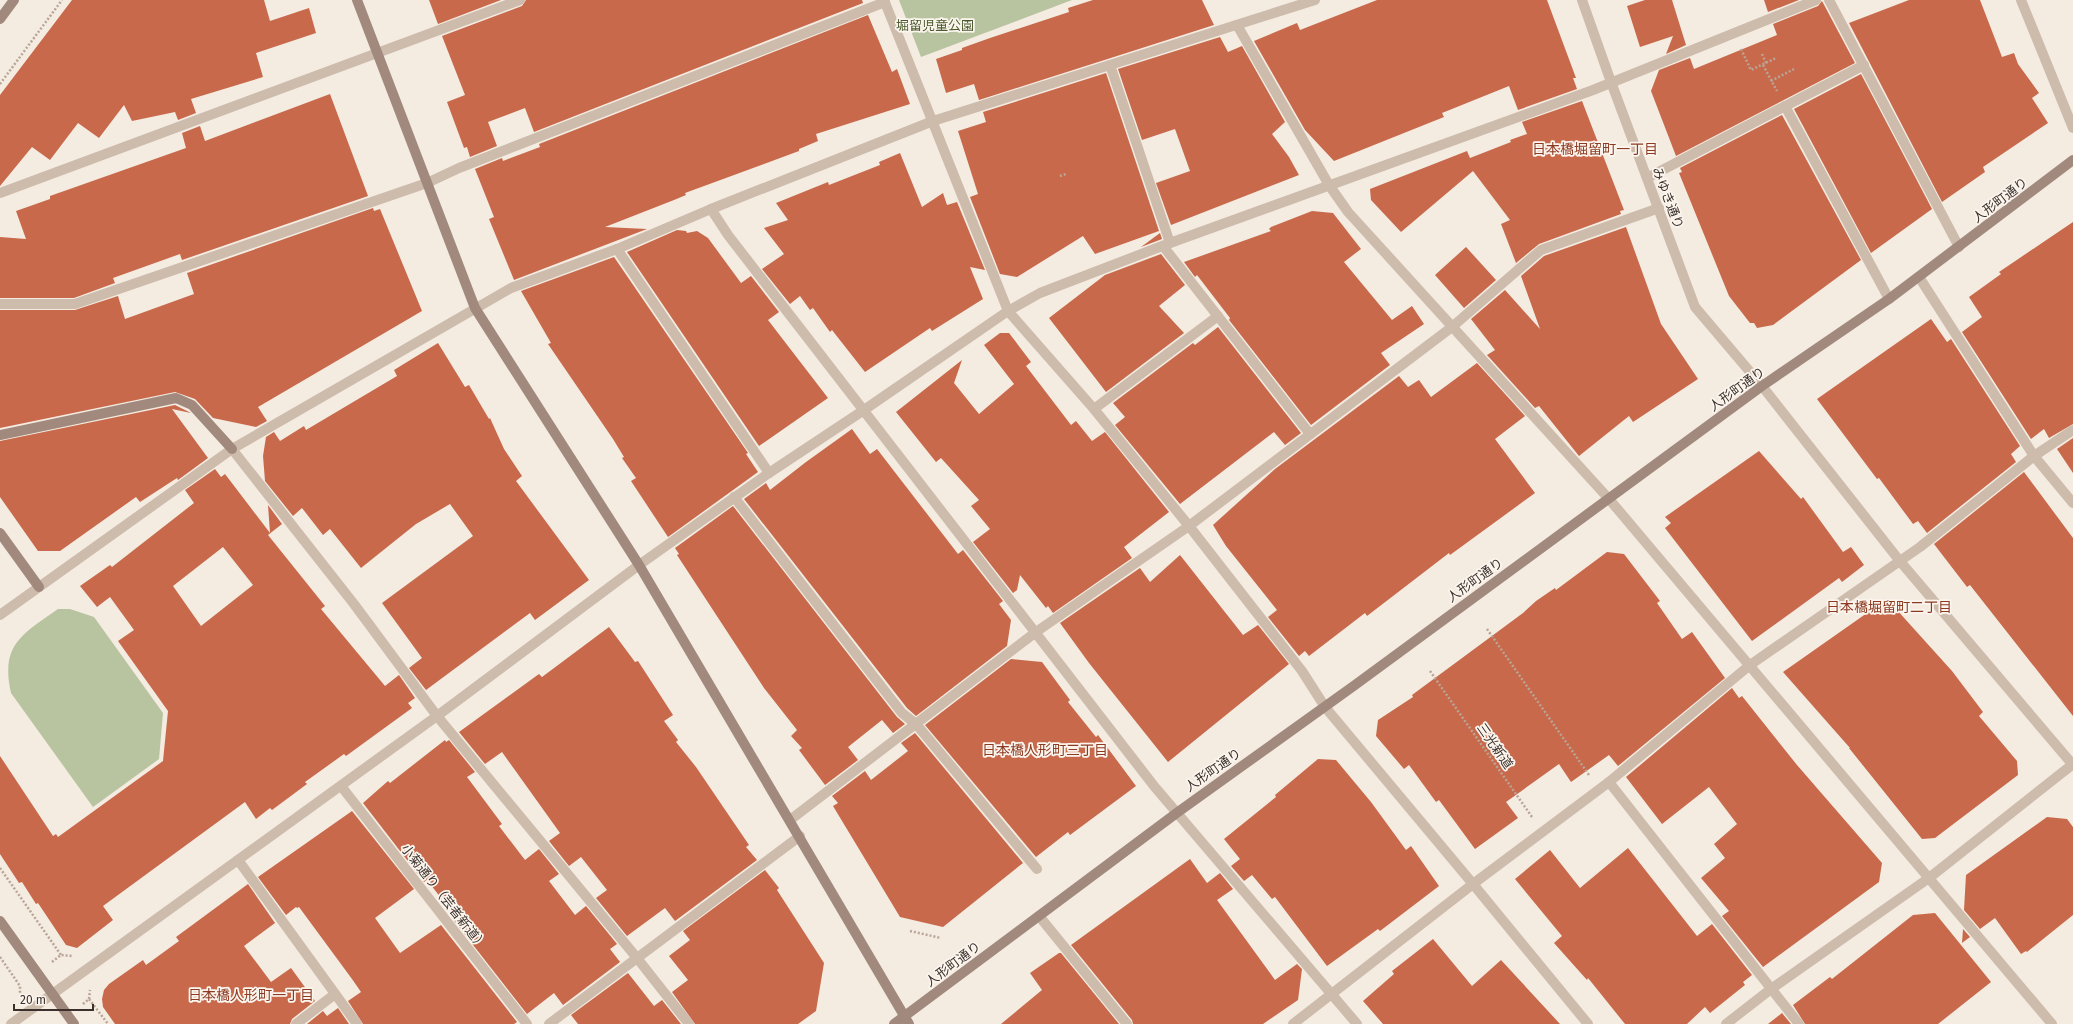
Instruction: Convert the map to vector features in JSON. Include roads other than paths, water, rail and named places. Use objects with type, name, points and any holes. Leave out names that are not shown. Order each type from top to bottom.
[{"type":"street","points":[[0,19],[14,0]]},
{"type":"street","points":[[357,0],[475,308],[639,565],[800,836],[906,1021]]},
{"type":"street","points":[[0,193],[520,0]]},
{"type":"street","points":[[0,615],[232,449],[511,288],[617,249],[711,209],[933,121],[1315,0]]},
{"type":"street","name":"みゆき通り","points":[[1582,0],[1695,307],[1762,386],[1900,560],[2073,765]]},
{"type":"street","points":[[11,1024],[437,716],[639,565],[734,497],[1008,311],[1040,293],[1166,244],[1593,90],[1816,0]]},
{"type":"street","points":[[1829,0],[1959,247]]},
{"type":"street","points":[[2021,0],[2073,128]]},
{"type":"street","points":[[0,304],[75,304],[427,183],[474,162],[885,1],[1008,311],[1094,409],[1189,526],[1302,671],[1325,707],[1588,1024]]},
{"type":"street","points":[[1237,25],[1329,185],[1348,212],[1609,499],[2052,1024]]},
{"type":"street","points":[[1110,65],[1166,244],[1218,316],[1310,434]]},
{"type":"street","points":[[1647,178],[1864,65]]},
{"type":"street","points":[[1785,106],[1889,299]]},
{"type":"street","name":"人形町通り","points":[[894,1024],[906,1021],[1039,916],[1178,812],[1325,707],[1762,386],[1889,299],[2073,160]]},
{"type":"street","points":[[790,820],[1036,632],[1189,526],[1452,327],[1541,250],[1659,208]]},
{"type":"street","points":[[711,209],[728,235],[1154,786],[1178,812],[1357,1024]]},
{"type":"street","points":[[617,249],[769,472]]},
{"type":"street","points":[[1919,277],[2034,456],[2073,503]]},
{"type":"street","points":[[1094,409],[1218,316]]},
{"type":"street","points":[[0,435],[176,398],[192,405],[232,449],[354,604],[437,716],[638,958],[689,1024]]},
{"type":"street","points":[[1294,1024],[1473,884],[1609,782],[1750,665],[1920,547],[2034,456],[2073,430]]},
{"type":"street","points":[[734,497],[902,713],[916,724],[1037,869]]},
{"type":"street","points":[[0,533],[39,587]]},
{"type":"street","points":[[1726,1024],[1771,989],[1929,878],[2073,765]]},
{"type":"street","points":[[1609,782],[1799,1024]]},
{"type":"street","name":"小菊通り（芸者新道）","points":[[340,786],[527,1024]]},
{"type":"street","points":[[549,1024],[800,836]]},
{"type":"street","points":[[238,860],[357,1024]]},
{"type":"street","points":[[1039,916],[1127,1024]]},
{"type":"street","points":[[0,921],[74,1024]]},
{"type":"street","points":[[296,1024],[335,994]]},
{"type":"district","name":"日本橋堀留町一丁目","points":[[1595,149]]},
{"type":"district","name":"日本橋堀留町二丁目","points":[[1889,607]]},
{"type":"district","name":"日本橋人形町三丁目","points":[[1045,750]]},
{"type":"district","name":"日本橋人形町一丁目","points":[[251,995]]},
{"type":"park label","name":"堀留児童公園","points":[[935,25]]}]
